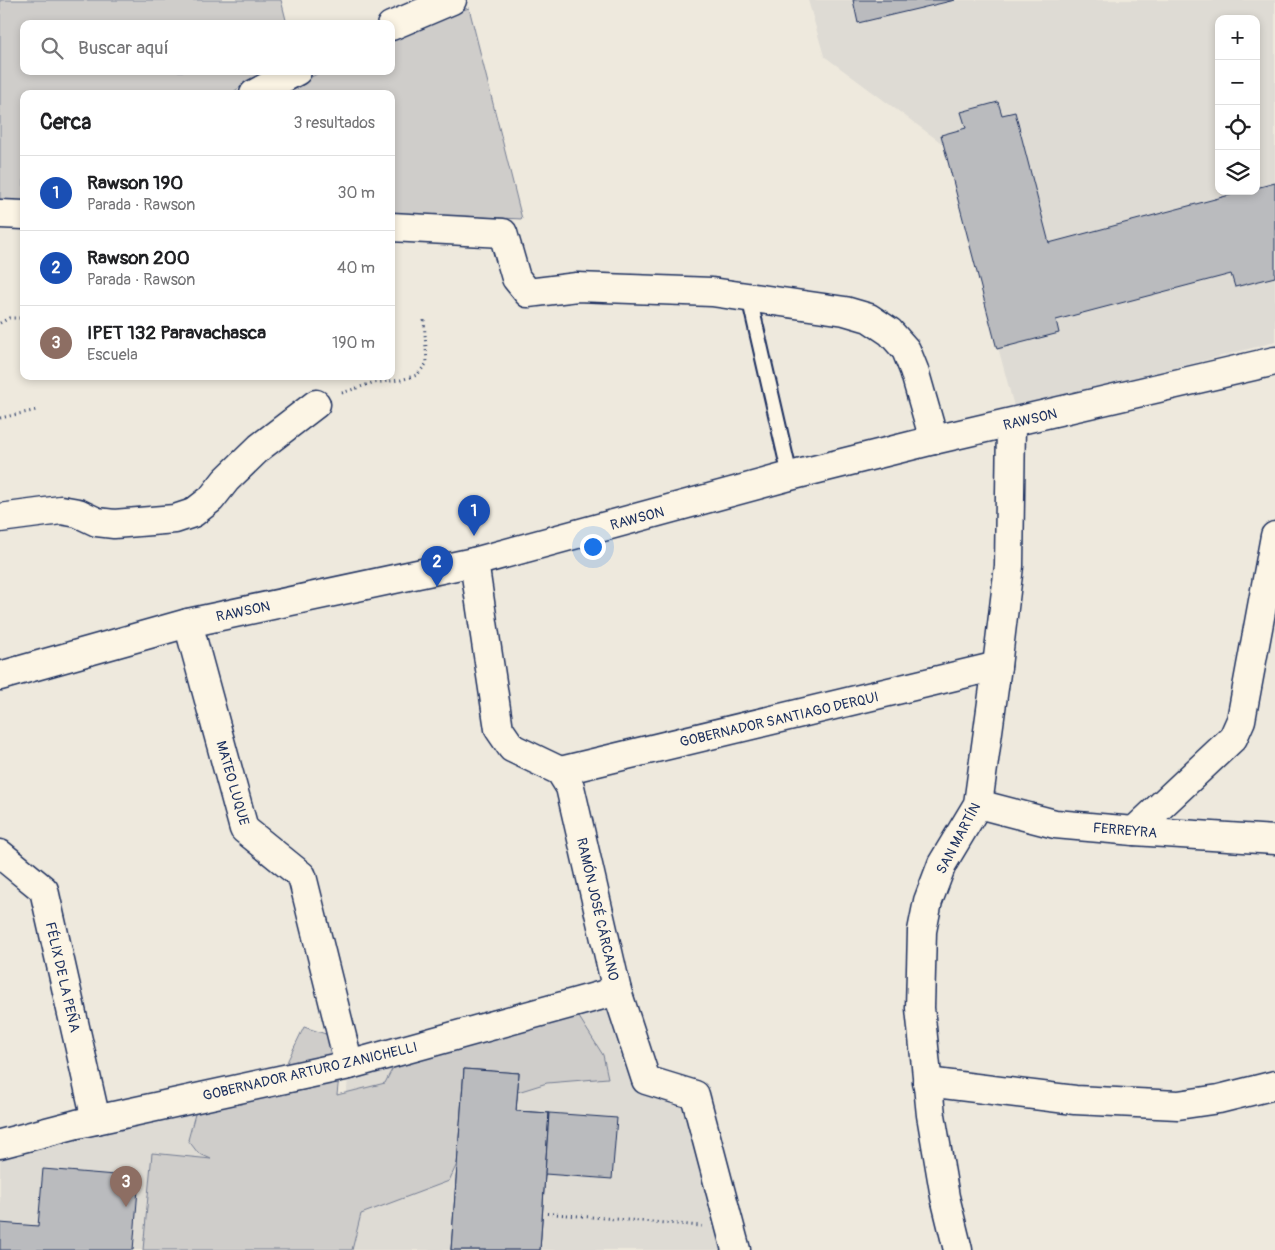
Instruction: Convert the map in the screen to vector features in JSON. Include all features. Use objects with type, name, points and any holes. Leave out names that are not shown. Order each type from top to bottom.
[{"type":"street","points":[[395,24],[452,0]]},
{"type":"street","points":[[261,90],[290,75]]},
{"type":"street","points":[[0,214],[20,215]]},
{"type":"street","points":[[395,227],[503,233],[516,278],[528,293],[577,287],[712,292],[845,311],[868,318],[890,332],[906,350],[914,370],[934,440]]},
{"type":"street","name":"RAWSON","points":[[0,676],[188,623],[474,562],[790,476],[934,440],[1275,361]]},
{"type":"street","points":[[0,518],[61,510],[78,514],[97,522],[114,524],[175,518],[193,512],[211,498],[226,480],[260,447],[316,404]]},
{"type":"street","name":"SAN MARTÍN","points":[[958,1250],[940,1170],[927,1082],[920,1008],[922,931],[928,901],[942,864],[978,804],[998,666],[1009,566],[1011,423]]},
{"type":"street","points":[[1134,831],[1233,738],[1241,720],[1275,536]]},
{"type":"street","points":[[474,562],[499,729],[512,748],[560,771]]},
{"type":"street","name":"MATEO LUQUE","points":[[188,623],[244,829],[302,876],[349,1065]]},
{"type":"street","name":"GOBERNADOR SANTIAGO DERQUI","points":[[560,771],[998,666]]},
{"type":"street","name":"RAMÓN JOSÉ CÁRCANO","points":[[560,771],[570,787],[618,991],[646,1080],[695,1095],[733,1239]]},
{"type":"street","name":"FERREYRA","points":[[978,804],[1055,824],[1275,840]]},
{"type":"street","name":"FÉLIX DE LA PEÑA","points":[[0,854],[44,890],[96,1120]]},
{"type":"street","name":"GOBERNADOR ARTURO ZANICHELLI","points":[[0,1144],[96,1120],[349,1065],[618,991]]},
{"type":"street","points":[[927,1082],[1075,1100],[1178,1105],[1219,1099],[1275,1085]]},
{"type":"lane","points":[[749,297],[790,476]]},
{"type":"path","points":[[0,323],[9,318],[20,318]]},
{"type":"path","points":[[316,404],[338,394],[372,383],[401,380],[417,375],[427,363],[424,320]]},
{"type":"path","points":[[0,418],[37,410]]},
{"type":"path","points":[[542,1214],[733,1239]]},
{"type":"shaded area","points":[[0,0],[281,0],[286,20],[20,20],[20,75],[263,75],[236,90],[20,90],[20,202],[0,201]]},
{"type":"shaded area","points":[[808,0],[1275,0],[1275,342],[1015,410],[943,144],[824,56]]},
{"type":"shaded area","points":[[469,8],[522,219],[395,213],[395,90],[285,90],[315,75],[395,75],[395,36],[436,19]]},
{"type":"shaded area","points":[[617,991],[646,1080],[695,1095],[736,1250],[334,1250],[349,1065]]},
{"type":"shaded area","points":[[534,1000],[579,1017],[603,1055],[608,1078],[547,1083],[492,1100],[470,1136],[449,1181],[361,1214],[352,1250],[143,1250],[152,1153],[211,1159],[198,1153],[188,1140],[195,1114],[214,1103],[281,1089],[288,1060],[304,1027],[335,1037],[339,1076],[337,1095],[385,1083],[406,1042],[488,1011]]},
{"type":"shaded area","points":[[268,1082],[247,1250],[0,1250],[0,1144]]},
{"type":"building","points":[[853,0],[955,0],[858,23]]},
{"type":"building","points":[[998,102],[1002,115],[1015,112],[1049,243],[1230,195],[1260,195],[1260,187],[1275,183],[1275,277],[1235,287],[1231,274],[1056,320],[1059,333],[997,349],[941,135],[966,128],[961,112]]},
{"type":"building","points":[[464,1069],[519,1073],[516,1111],[549,1113],[540,1250],[451,1250]]},
{"type":"building","points":[[464,1069],[519,1073],[516,1111],[549,1113],[540,1250],[451,1250]]},
{"type":"building","points":[[549,1113],[617,1118],[612,1179],[545,1174]]},
{"type":"building","points":[[43,1169],[139,1177],[133,1250],[0,1250],[0,1223],[38,1226]]},
{"type":"place","name":"Rawson 190","points":[[474,536]]},
{"type":"place","name":"Rawson 200","points":[[437,587]]},
{"type":"place","name":"IPET 132 Paravachasca","points":[[126,1207]]}]
